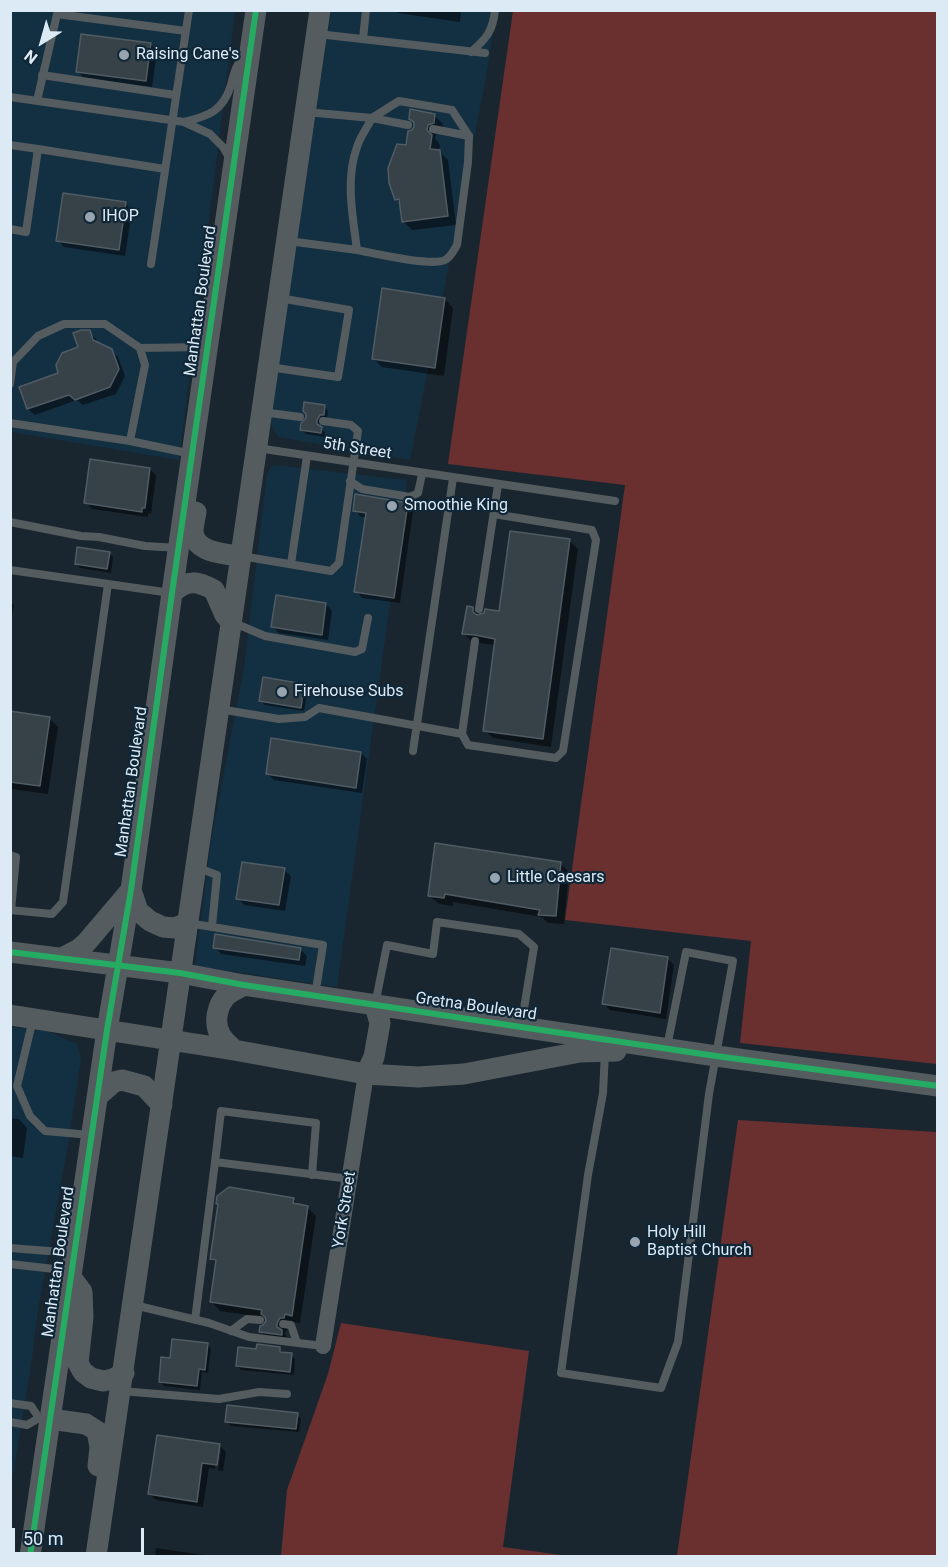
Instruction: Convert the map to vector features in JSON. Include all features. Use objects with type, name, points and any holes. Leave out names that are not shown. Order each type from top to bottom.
[{"type":"street","name":"Manhattan Boulevard","points":[[30,1557],[44,1418],[72,1267],[130,890],[256,10]]},
{"type":"street","points":[[97,1554],[321,10]]},
{"type":"street","points":[[193,454],[200,458],[202,467],[202,480],[193,531],[195,541],[214,552],[241,556]]},
{"type":"street","points":[[172,593],[180,585],[189,582],[203,584],[214,590],[225,615],[231,622]]},
{"type":"street","points":[[62,958],[86,943],[130,890],[138,911],[150,921],[163,927],[175,928],[187,923]]},
{"type":"street","name":"Gretna Boulevard","points":[[10,952],[180,974],[375,1006],[938,1086]]},
{"type":"street","points":[[234,1050],[222,1037],[216,1020],[228,994],[244,985]]},
{"type":"street","points":[[366,1074],[374,1057],[380,1023],[375,1006]]},
{"type":"street","name":"Gretna Boulevard","points":[[10,1015],[234,1050],[366,1074],[418,1077],[464,1074],[580,1052],[632,1051],[716,1056]]},
{"type":"street","name":"York Street","points":[[323,1346],[366,1074]]},
{"type":"street","points":[[97,1097],[108,1086],[122,1080],[144,1086],[162,1105]]},
{"type":"street","points":[[72,1267],[82,1292],[83,1317],[78,1363],[83,1372],[91,1378],[103,1381],[113,1379],[122,1382]]},
{"type":"street","points":[[44,1418],[86,1424],[97,1431],[100,1447],[89,1532],[97,1554]]},
{"type":"lane","points":[[151,264],[189,10]]},
{"type":"lane","points":[[363,39],[366,10]]},
{"type":"lane","points":[[471,52],[484,40],[494,24],[495,10]]},
{"type":"lane","points":[[37,101],[57,14],[186,31]]},
{"type":"lane","points":[[317,34],[485,53]]},
{"type":"lane","points":[[184,122],[206,117],[216,110],[225,100],[237,63],[250,50]]},
{"type":"lane","points":[[42,75],[175,95]]},
{"type":"lane","points":[[10,97],[184,122],[210,134],[223,147],[234,164]]},
{"type":"lane","points":[[288,241],[425,262],[444,261],[457,245],[468,162],[469,136],[452,110],[399,101],[372,118],[357,148],[351,172],[357,250]]},
{"type":"lane","points":[[306,112],[372,118],[408,125]]},
{"type":"lane","points":[[433,129],[469,136]]},
{"type":"lane","points":[[10,145],[165,169]]},
{"type":"lane","points":[[10,229],[26,232],[38,149]]},
{"type":"lane","points":[[269,367],[338,377],[350,310],[279,298]]},
{"type":"lane","points":[[10,384],[13,362],[38,336],[64,324],[105,324],[140,348],[208,347]]},
{"type":"lane","points":[[130,441],[145,365],[140,348]]},
{"type":"lane","points":[[262,412],[300,417]]},
{"type":"lane","points":[[241,556],[331,571],[339,563],[358,431],[351,425],[323,421]]},
{"type":"lane","points":[[10,423],[130,441],[193,454]]},
{"type":"lane","name":"5th Street","points":[[257,448],[615,501]]},
{"type":"lane","points":[[291,564],[307,456]]},
{"type":"lane","points":[[351,481],[362,489],[410,497],[418,493],[422,474]]},
{"type":"lane","points":[[413,751],[453,478]]},
{"type":"lane","points":[[479,609],[498,485]]},
{"type":"lane","points":[[475,641],[462,734],[468,745],[556,758],[563,751],[596,540],[592,530],[494,514]]},
{"type":"lane","points":[[10,522],[145,546],[179,548]]},
{"type":"lane","points":[[10,570],[172,593]]},
{"type":"lane","points":[[10,855],[16,857],[11,910],[52,914],[63,902],[108,584]]},
{"type":"lane","points":[[231,622],[265,636],[355,652],[362,649],[368,618]]},
{"type":"lane","points":[[219,708],[279,719],[305,717],[319,708],[462,734]]},
{"type":"lane","points":[[196,867],[217,875],[212,926]]},
{"type":"lane","points":[[375,1006],[387,945],[433,954],[437,922],[519,934],[534,947],[521,1027]]},
{"type":"lane","points":[[187,923],[323,945],[315,996]]},
{"type":"lane","points":[[605,1052],[603,1093],[588,1175],[561,1373],[661,1388],[678,1342],[709,1094],[733,962],[686,952],[667,1049]]},
{"type":"lane","points":[[33,1018],[17,1086],[30,1116],[45,1131],[91,1136]]},
{"type":"lane","points":[[195,1320],[221,1111],[316,1123],[312,1175]]},
{"type":"lane","points":[[215,1162],[350,1179]]},
{"type":"lane","points":[[10,1248],[72,1267]]},
{"type":"lane","points":[[10,1264],[72,1267]]},
{"type":"lane","points":[[133,1305],[195,1320],[249,1337],[323,1346]]},
{"type":"lane","points":[[231,1331],[247,1319],[260,1320]]},
{"type":"lane","points":[[283,1324],[291,1325],[297,1343]]},
{"type":"lane","points":[[122,1382],[219,1398],[260,1392],[287,1394]]},
{"type":"lane","points":[[10,1402],[32,1406],[44,1418],[27,1425],[10,1422]]},
{"type":"shaded area","points":[[10,11],[235,11],[179,460],[11,432]]},
{"type":"shaded area","points":[[331,11],[497,11],[484,88],[410,460],[279,437],[270,419]]},
{"type":"shaded area","points":[[513,11],[937,11],[937,1064],[740,1043],[751,941],[565,920],[625,485],[448,464]]},
{"type":"shaded area","points":[[273,465],[407,480],[337,987],[195,966],[211,841],[244,667],[267,474]]},
{"type":"shaded area","points":[[11,1027],[47,1031],[77,1044],[81,1058],[68,1145],[38,1310],[11,1487]]},
{"type":"shaded area","points":[[738,1120],[937,1132],[937,1556],[677,1556]]},
{"type":"shaded area","points":[[341,1323],[529,1351],[503,1547],[568,1556],[281,1556],[287,1490],[328,1374]]},
{"type":"building","points":[[81,34],[151,43],[146,81],[76,72]]},
{"type":"building","points":[[410,109],[435,114],[434,123],[428,125],[427,130],[432,135],[430,149],[440,150],[448,216],[402,222],[399,199],[395,200],[389,183],[388,168],[397,144],[406,145],[408,131],[414,127],[414,122],[409,119]]},
{"type":"building","points":[[63,193],[126,202],[119,250],[56,241]]},
{"type":"building","points":[[382,288],[445,298],[435,368],[372,359]]},
{"type":"building","points":[[90,330],[93,340],[112,349],[119,369],[110,387],[75,400],[69,395],[27,409],[19,387],[58,373],[56,365],[62,353],[78,347],[73,333]]},
{"type":"building","points":[[304,402],[325,405],[324,415],[320,415],[317,420],[317,424],[322,427],[321,433],[300,430],[301,423],[306,418],[303,411]]},
{"type":"building","points":[[90,459],[150,468],[145,508],[142,508],[142,512],[84,503]]},
{"type":"building","points":[[355,494],[408,503],[394,598],[354,592],[366,513],[353,511]]},
{"type":"building","points":[[510,531],[570,539],[543,739],[483,731],[495,639],[462,634],[467,606],[473,607],[473,612],[477,615],[484,613],[485,609],[499,611]]},
{"type":"building","points":[[77,547],[110,552],[107,569],[75,564]]},
{"type":"building","points":[[276,595],[326,603],[322,635],[271,627]]},
{"type":"building","name":"Firehouse Subs","points":[[263,677],[304,684],[301,708],[259,701]]},
{"type":"building","points":[[10,711],[50,717],[40,786],[10,782]]},
{"type":"building","points":[[271,738],[361,752],[356,788],[266,774]]},
{"type":"building","name":"Little Caesars","points":[[435,843],[561,862],[556,916],[538,915],[540,910],[445,894],[444,898],[428,896]]},
{"type":"building","points":[[242,862],[285,868],[279,905],[236,899]]},
{"type":"building","points":[[215,934],[301,948],[299,960],[213,948]]},
{"type":"building","points":[[611,948],[668,957],[660,1013],[602,1004]]},
{"type":"building","points":[[229,1187],[294,1198],[293,1203],[308,1206],[292,1316],[285,1314],[284,1318],[280,1318],[277,1323],[277,1327],[282,1330],[282,1335],[259,1332],[260,1326],[266,1321],[261,1314],[262,1310],[210,1302],[216,1260],[210,1259],[218,1204],[216,1204],[217,1196]]},
{"type":"building","points":[[172,1339],[208,1343],[205,1370],[199,1369],[197,1386],[159,1382],[161,1357],[170,1358]]},
{"type":"building","points":[[257,1344],[280,1347],[280,1352],[292,1353],[290,1372],[236,1366],[238,1347],[256,1349]]},
{"type":"building","points":[[227,1405],[298,1413],[296,1429],[225,1422]]},
{"type":"building","points":[[157,1435],[220,1444],[217,1465],[202,1463],[197,1502],[148,1494]]},
{"type":"cycle path","points":[[30,1556],[107,1030],[131,890],[256,10]]},
{"type":"cycle path","points":[[10,952],[180,973],[244,985],[521,1027],[938,1086]]},
{"type":"place","name":"Raising Cane's","points":[[124,55]]},
{"type":"place","name":"IHOP","points":[[90,217]]},
{"type":"place","name":"Smoothie King","points":[[392,506]]},
{"type":"place","name":"Firehouse Subs","points":[[282,692]]},
{"type":"place","name":"Little Caesars","points":[[495,878]]},
{"type":"place","name":"Holy Hill Baptist Church","points":[[635,1242]]}]
